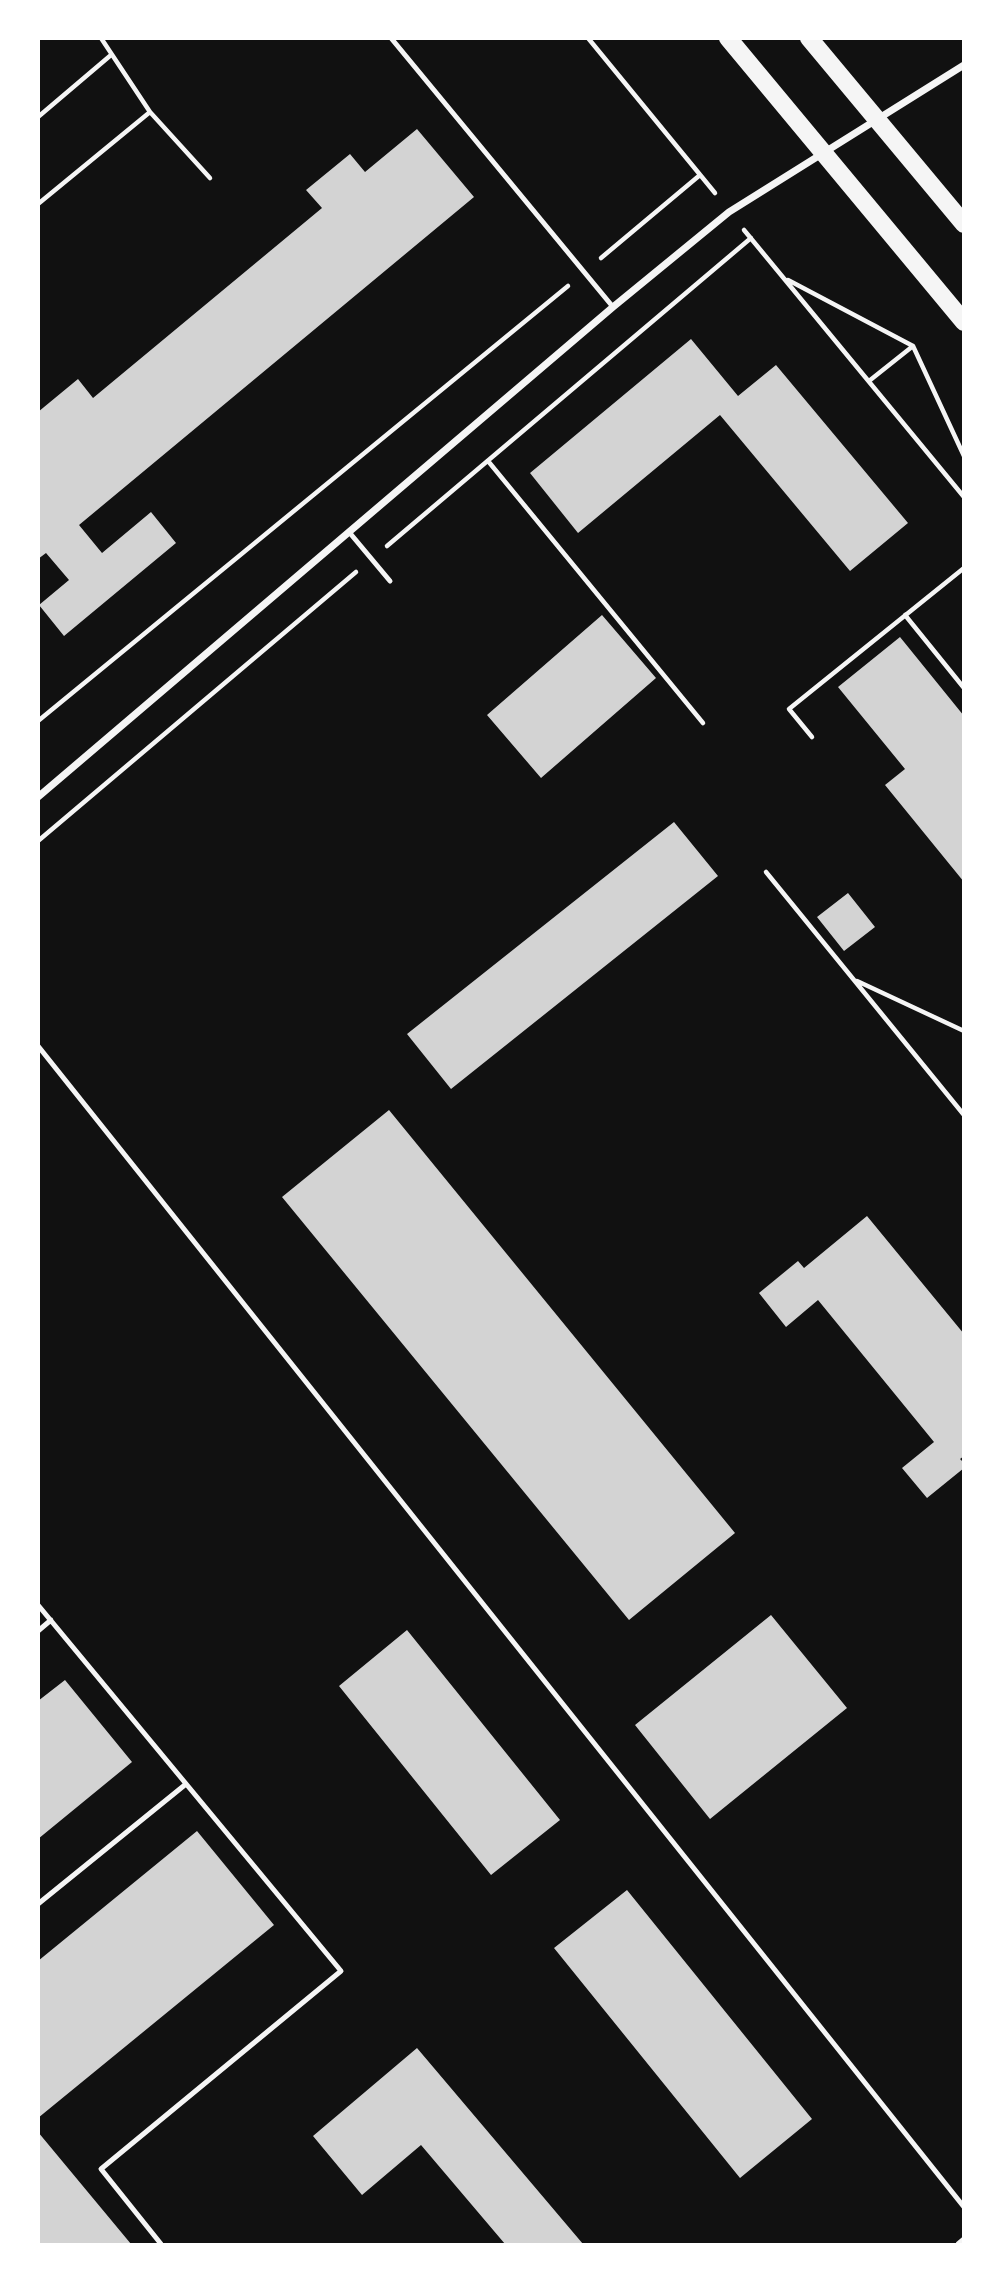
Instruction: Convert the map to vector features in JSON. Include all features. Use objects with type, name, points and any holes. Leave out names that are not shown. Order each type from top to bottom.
[{"type":"main road","points":[[728,38],[964,322]]},
{"type":"main road","points":[[809,38],[964,224]]},
{"type":"street","points":[[38,797],[613,307],[729,212],[964,65]]},
{"type":"lane","points":[[391,38],[613,307]]},
{"type":"lane","points":[[349,532],[390,581]]},
{"type":"lane","points":[[38,1046],[964,2207]]},
{"type":"lane","points":[[38,1605],[341,1971],[101,2169],[161,2245]]},
{"type":"lane","points":[[38,1631],[51,1620]]},
{"type":"lane","points":[[38,1904],[186,1784]]},
{"type":"lane","points":[[957,2245],[964,2239]]},
{"type":"path","points":[[101,38],[150,112],[210,178]]},
{"type":"path","points":[[588,38],[964,497]]},
{"type":"path","points":[[38,117],[111,55]]},
{"type":"path","points":[[38,204],[150,112]]},
{"type":"path","points":[[38,721],[700,175]]},
{"type":"path","points":[[38,841],[751,238]]},
{"type":"path","points":[[784,278],[913,346],[964,456]]},
{"type":"path","points":[[869,381],[913,346]]},
{"type":"path","points":[[488,461],[703,723]]},
{"type":"path","points":[[812,737],[789,709],[964,568]]},
{"type":"path","points":[[905,615],[964,688]]},
{"type":"path","points":[[766,872],[964,1115]]},
{"type":"path","points":[[853,980],[964,1031]]},
{"type":"building","points":[[417,129],[474,197],[79,525],[102,553],[151,512],[176,543],[64,636],[39,605],[69,580],[46,553],[38,559],[38,412],[78,379],[93,398],[322,208],[306,190],[350,154],[365,172]]},
{"type":"building","points":[[691,339],[738,396],[776,365],[908,523],[850,571],[720,415],[578,533],[530,473]]},
{"type":"building","points":[[602,615],[656,678],[541,778],[487,715]]},
{"type":"building","points":[[900,637],[964,716],[964,882],[885,785],[905,769],[838,687]]},
{"type":"building","points":[[674,822],[718,876],[451,1089],[407,1034]]},
{"type":"building","points":[[848,893],[875,927],[844,951],[817,917]]},
{"type":"building","points":[[389,1110],[735,1533],[629,1620],[282,1197]]},
{"type":"building","points":[[867,1216],[964,1334],[964,1456],[960,1459],[964,1468],[927,1498],[902,1468],[934,1442],[818,1300],[786,1327],[759,1293],[798,1261],[804,1268]]},
{"type":"building","points":[[771,1615],[847,1708],[710,1819],[635,1725]]},
{"type":"building","points":[[407,1630],[560,1820],[491,1875],[339,1686]]},
{"type":"building","points":[[65,1680],[132,1762],[38,1839],[38,1701]]},
{"type":"building","points":[[197,1831],[274,1925],[38,2118],[38,1961]]},
{"type":"building","points":[[627,1890],[812,2119],[740,2178],[554,1948]]},
{"type":"building","points":[[417,2048],[583,2244],[505,2244],[421,2145],[362,2195],[313,2136]]},
{"type":"building","points":[[38,2132],[131,2244],[38,2244]]}]
